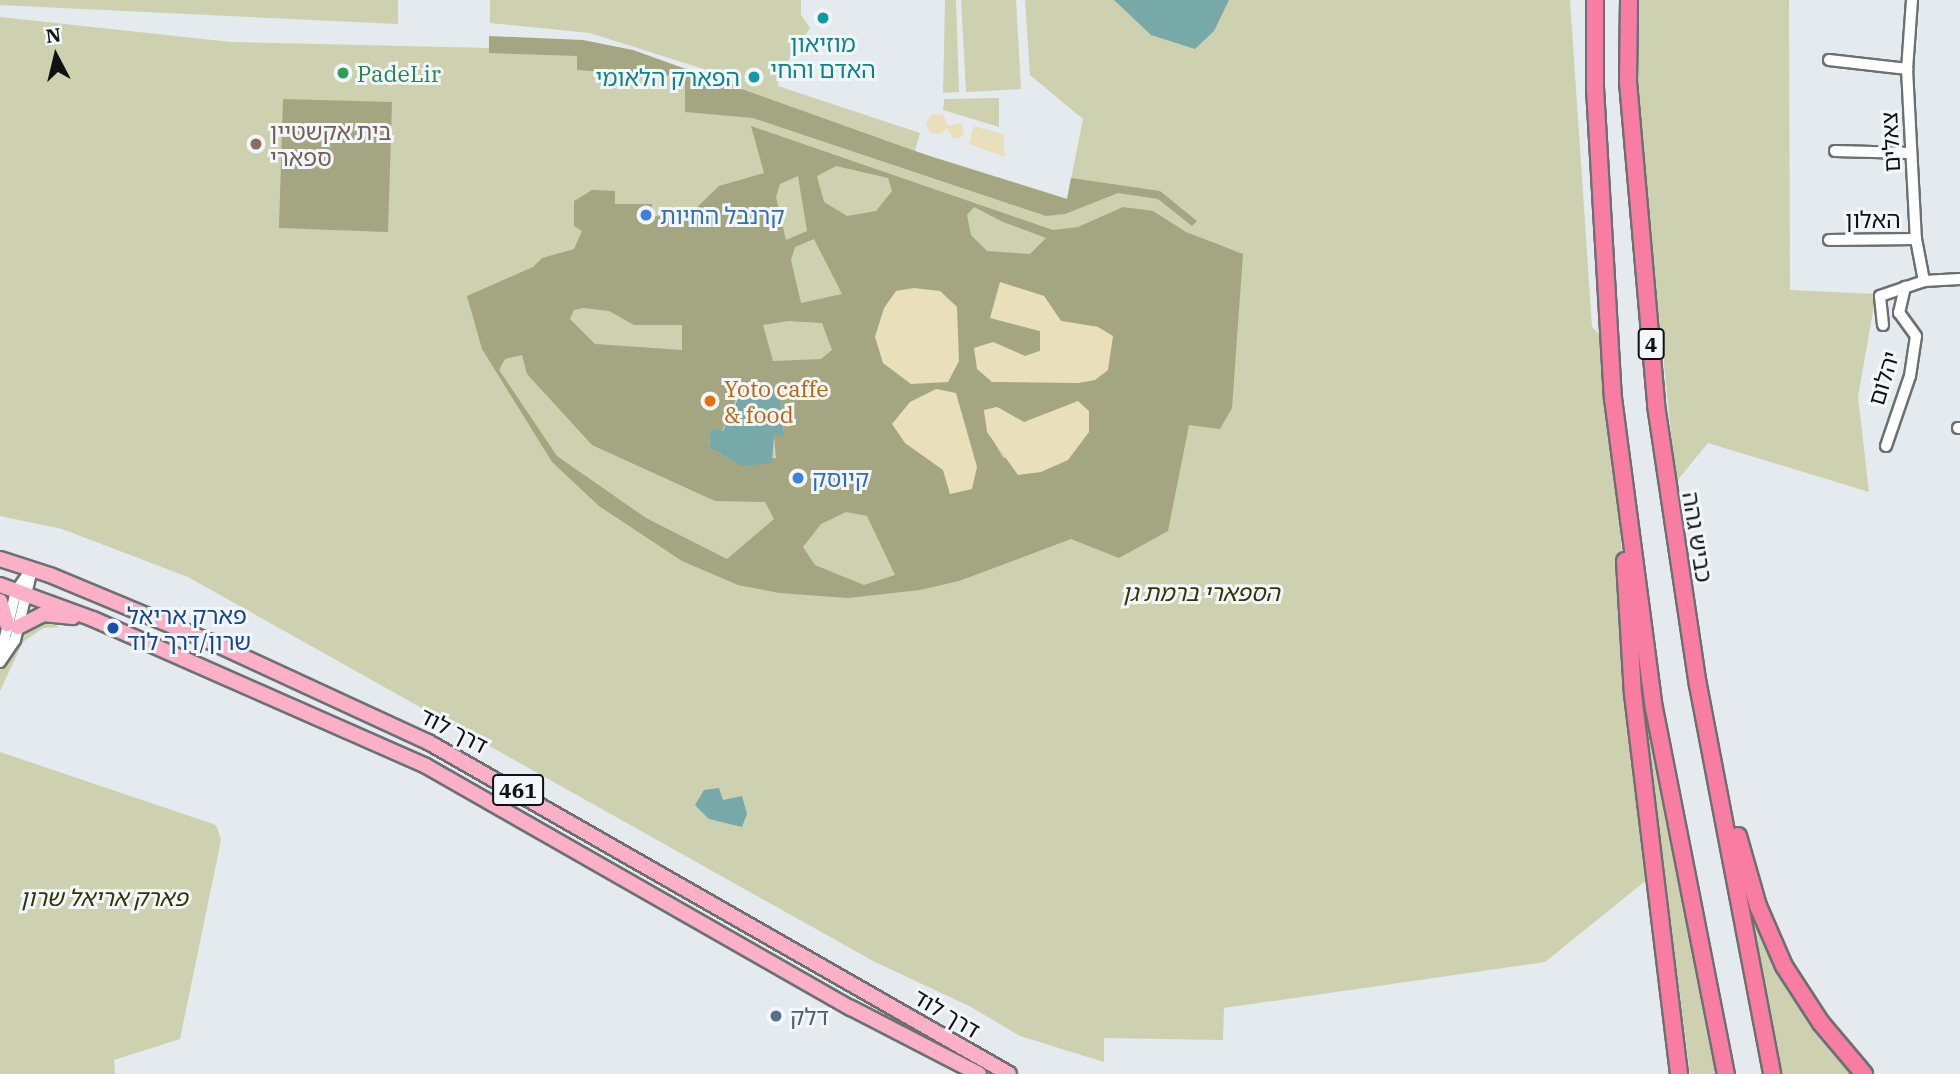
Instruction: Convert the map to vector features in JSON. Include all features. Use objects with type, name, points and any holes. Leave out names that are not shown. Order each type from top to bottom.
[{"type":"highway","name":"4","points":[[1595,0],[1595,88],[1613,398],[1654,708],[1726,1074]]},
{"type":"highway","name":"כביש גהה","points":[[1629,0],[1628,82],[1656,405],[1698,685],[1772,1074]]},
{"type":"highway","points":[[1613,398],[1633,694],[1672,1012],[1677,1074]]},
{"type":"highway","points":[[1698,685],[1743,857],[1771,940],[1821,1023],[1864,1074]]},
{"type":"main road","name":"דרך לוד","points":[[0,559],[32,569],[292,676],[482,770],[1009,1074]]},
{"type":"main road","name":"דרך לוד","points":[[0,585],[93,619],[426,766],[828,995],[979,1074]]},
{"type":"main road","points":[[0,601],[13,626],[43,614],[93,619]]},
{"type":"street","name":"צאלים","points":[[1912,0],[1907,69],[1916,239],[1924,281]]},
{"type":"street","points":[[1829,60],[1907,69]]},
{"type":"street","points":[[1835,150],[1911,153]]},
{"type":"street","name":"האלון","points":[[1829,240],[1916,239]]},
{"type":"street","points":[[1883,325],[1880,296],[1924,281],[1960,279]]},
{"type":"street","name":"יהלום","points":[[1886,446],[1909,376],[1916,337],[1915,329],[1899,313],[1905,287]]},
{"type":"street","points":[[0,660],[32,569]]},
{"type":"green space","points":[[0,0],[398,0],[398,24],[0,5]]},
{"type":"green space","name":"הספארי ברמת גן","points":[[490,0],[801,0],[801,15],[810,28],[779,75],[778,86],[920,133],[915,151],[1067,199],[1083,119],[1030,75],[1025,0],[1570,0],[1592,327],[1604,339],[1649,878],[1545,962],[1224,1008],[1223,1040],[1104,1038],[1104,1062],[1020,1036],[971,1007],[873,961],[188,577],[62,529],[0,516],[0,17],[231,42],[573,50],[732,85],[735,79],[590,33],[490,23]]},
{"type":"green space","points":[[945,0],[956,0],[959,92],[943,93]]},
{"type":"green space","points":[[961,0],[1016,0],[1021,89],[966,92]]},
{"type":"green space","points":[[1637,0],[1789,0],[1790,290],[1876,294],[1858,397],[1869,492],[1708,443],[1676,482],[1633,61]]},
{"type":"green space","points":[[489,36],[583,40],[633,50],[929,156],[1067,199],[1071,178],[1160,191],[1197,221],[1192,226],[1158,199],[1118,193],[1065,214],[1046,216],[753,118],[685,112],[685,77],[577,70],[577,56],[489,53]]},
{"type":"green space","points":[[999,98],[999,127],[943,110],[944,99]]},
{"type":"green space","points":[[283,99],[392,102],[388,232],[279,228]]},
{"type":"green space","points":[[751,126],[1053,230],[1078,227],[1123,207],[1153,211],[1186,232],[1243,254],[1232,408],[1220,429],[1189,425],[1168,531],[1119,558],[1071,539],[959,581],[920,590],[848,598],[779,593],[738,585],[682,561],[599,506],[552,462],[482,349],[467,296],[533,267],[542,258],[574,249],[582,231],[574,226],[574,201],[592,190],[615,191],[615,204],[652,204],[652,216],[679,217],[693,211],[719,186],[764,173]],"holes":[[[836,166],[888,178],[892,191],[876,211],[847,216],[824,202],[817,176]],[[798,176],[807,231],[786,240],[776,197],[780,184]],[[974,207],[1003,222],[1046,238],[1030,254],[987,251],[971,235],[967,215]],[[814,239],[842,294],[801,303],[791,260],[795,247]],[[1000,283],[1044,296],[1061,321],[1098,327],[1026,380],[992,382],[993,342],[1025,356],[1040,351],[1040,331],[991,318]],[[957,307],[956,333],[894,370],[883,363]],[[583,308],[609,311],[634,325],[682,325],[682,350],[595,344],[570,319],[574,310]],[[789,321],[822,323],[832,350],[821,359],[773,361],[763,325]],[[522,355],[527,374],[592,445],[715,501],[765,502],[774,519],[727,559],[646,518],[557,456],[499,370],[505,359]],[[742,386],[769,386],[781,395],[784,434],[774,436],[776,458],[737,463],[710,448],[709,435],[714,428],[722,431]],[[997,407],[1024,422],[1004,459],[988,432],[984,411]],[[905,443],[977,467],[950,494],[944,470]],[[846,512],[867,516],[895,575],[864,585],[815,565],[803,547],[821,524]]]},
{"type":"green space","points":[[0,608],[60,627],[43,628],[23,642],[0,691]]},
{"type":"green space","points":[[1641,684],[1689,929],[1718,1074],[1690,1074]]},
{"type":"green space","name":"פארק אריאל שרון","points":[[0,752],[216,825],[221,840],[180,1039],[114,1060],[115,1074],[0,1074]]},
{"type":"green space","points":[[1747,889],[1759,929],[1855,1074],[1781,1074]]},
{"type":"sand","points":[[932,114],[943,115],[948,126],[961,123],[964,136],[953,139],[947,128],[940,134],[930,133],[926,123]]},
{"type":"sand","points":[[974,126],[1003,134],[1005,157],[969,144]]},
{"type":"sand","points":[[1000,282],[1044,296],[1061,321],[1098,327],[1113,336],[1108,370],[1095,380],[1078,383],[992,382],[977,369],[974,348],[993,342],[1025,356],[1040,351],[1040,331],[990,318]]},
{"type":"sand","points":[[914,288],[940,291],[957,307],[959,361],[948,382],[911,384],[883,363],[875,337],[884,308],[896,291]]},
{"type":"sand","points":[[936,389],[956,393],[977,467],[972,489],[950,494],[943,470],[905,443],[892,424],[910,402]]},
{"type":"sand","points":[[1078,401],[1089,411],[1089,432],[1068,460],[1041,472],[1018,475],[987,432],[984,410],[997,407],[1024,422]]},
{"type":"water","points":[[1114,0],[1229,0],[1214,31],[1195,49],[1151,35]]},
{"type":"water","points":[[746,382],[764,383],[781,395],[784,435],[774,436],[772,463],[742,466],[710,448],[709,435],[714,428],[723,431]]},
{"type":"water","points":[[719,788],[723,800],[742,796],[747,814],[742,827],[709,819],[695,805],[704,790]]},
{"type":"place","name":"מוזיאון האדם והחי","points":[[823,18]]},
{"type":"place","name":"PadeLir","points":[[343,73]]},
{"type":"place","name":"הפארק הלאומי","points":[[754,77]]},
{"type":"place","name":"בית אקשטיין ספארי","points":[[256,144]]},
{"type":"place","name":"קרנבל החיות","points":[[646,215]]},
{"type":"place","name":"Yoto caffe & food","points":[[710,401]]},
{"type":"place","name":"קיוסק","points":[[798,478]]},
{"type":"place","name":"פארק אריאל שרון/דרך לוד","points":[[113,628]]},
{"type":"place","name":"דלק","points":[[776,1016]]}]
